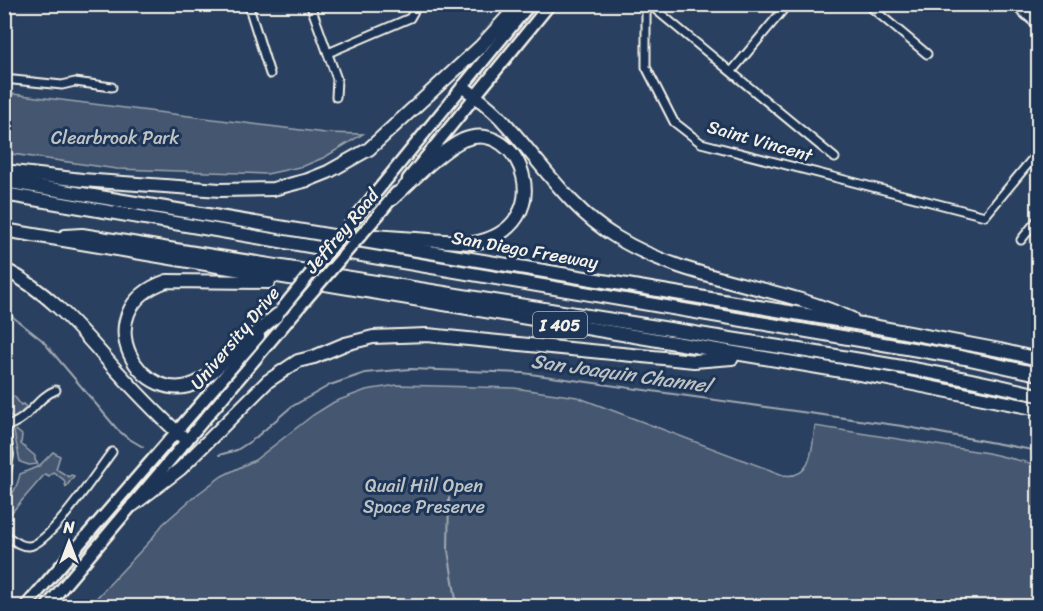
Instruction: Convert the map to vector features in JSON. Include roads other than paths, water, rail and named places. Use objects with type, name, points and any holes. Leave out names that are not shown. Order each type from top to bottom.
[{"type":"highway","points":[[4,171],[82,180],[220,190],[273,189],[308,180],[328,172],[369,149],[439,86],[519,4]]},
{"type":"highway","points":[[463,87],[503,121],[564,194],[590,218],[633,248],[664,262],[711,277],[830,308],[867,326]]},
{"type":"highway","points":[[315,233],[473,243],[485,241],[505,230],[516,220],[525,197],[525,183],[518,162],[511,152],[494,141],[476,137],[453,146],[392,199]]},
{"type":"highway","name":"San Diego Freeway","points":[[4,181],[867,326],[1038,359]]},
{"type":"highway","points":[[4,194],[965,358],[1038,374]]},
{"type":"highway","name":"I 405","points":[[4,230],[294,281],[937,388],[1038,409]]},
{"type":"highway","points":[[46,237],[82,235],[231,258],[876,364],[1038,395]]},
{"type":"highway","points":[[4,269],[28,282],[55,303],[127,382],[186,440]]},
{"type":"highway","points":[[279,312],[201,380],[193,384],[175,386],[153,380],[139,369],[126,346],[125,330],[129,313],[142,294],[159,284],[167,281],[207,280],[242,283],[294,281]]},
{"type":"highway","points":[[132,504],[180,469],[250,398],[284,370],[298,361],[359,340],[386,335],[427,335],[694,361],[751,357]]},
{"type":"main road","points":[[463,87],[530,4]]},
{"type":"main road","name":"Jeffrey Road","points":[[132,504],[392,199],[550,4]]},
{"type":"main road","name":"University Drive","points":[[26,606],[279,312],[463,87]]},
{"type":"main road","points":[[47,606],[132,504]]},
{"type":"street","points":[[248,4],[270,74]]},
{"type":"street","points":[[310,4],[337,79],[336,97]]},
{"type":"street","points":[[732,71],[788,4]]},
{"type":"street","points":[[867,4],[927,54]]},
{"type":"street","points":[[1015,4],[1038,24]]},
{"type":"street","points":[[328,52],[410,18],[419,5]]},
{"type":"street","name":"Saint Vincent","points":[[835,158],[652,6],[646,8],[646,67],[674,122],[701,143],[985,216],[1038,152]]},
{"type":"street","points":[[4,79],[62,85],[75,82],[112,87]]},
{"type":"street","points":[[1021,240],[1038,219]]},
{"type":"street","points":[[4,481],[8,455],[4,428],[20,422],[56,390]]},
{"type":"street","points":[[4,534],[21,545],[28,546],[39,541],[74,505],[112,452]]},
{"type":"waterway","name":"San Joaquin Channel","points":[[4,310],[42,340],[117,429],[143,447]]},
{"type":"waterway","name":"San Joaquin Channel","points":[[219,455],[237,450],[254,439],[291,407],[330,385],[365,373],[410,369],[523,373],[902,426],[1038,451]]},
{"type":"waterway","points":[[449,498],[448,550],[457,606]]},
{"type":"park label","name":"Clearbrook Park","points":[[115,138]]},
{"type":"park label","name":"Quail Hill Open Space Preserve","points":[[424,496]]}]
